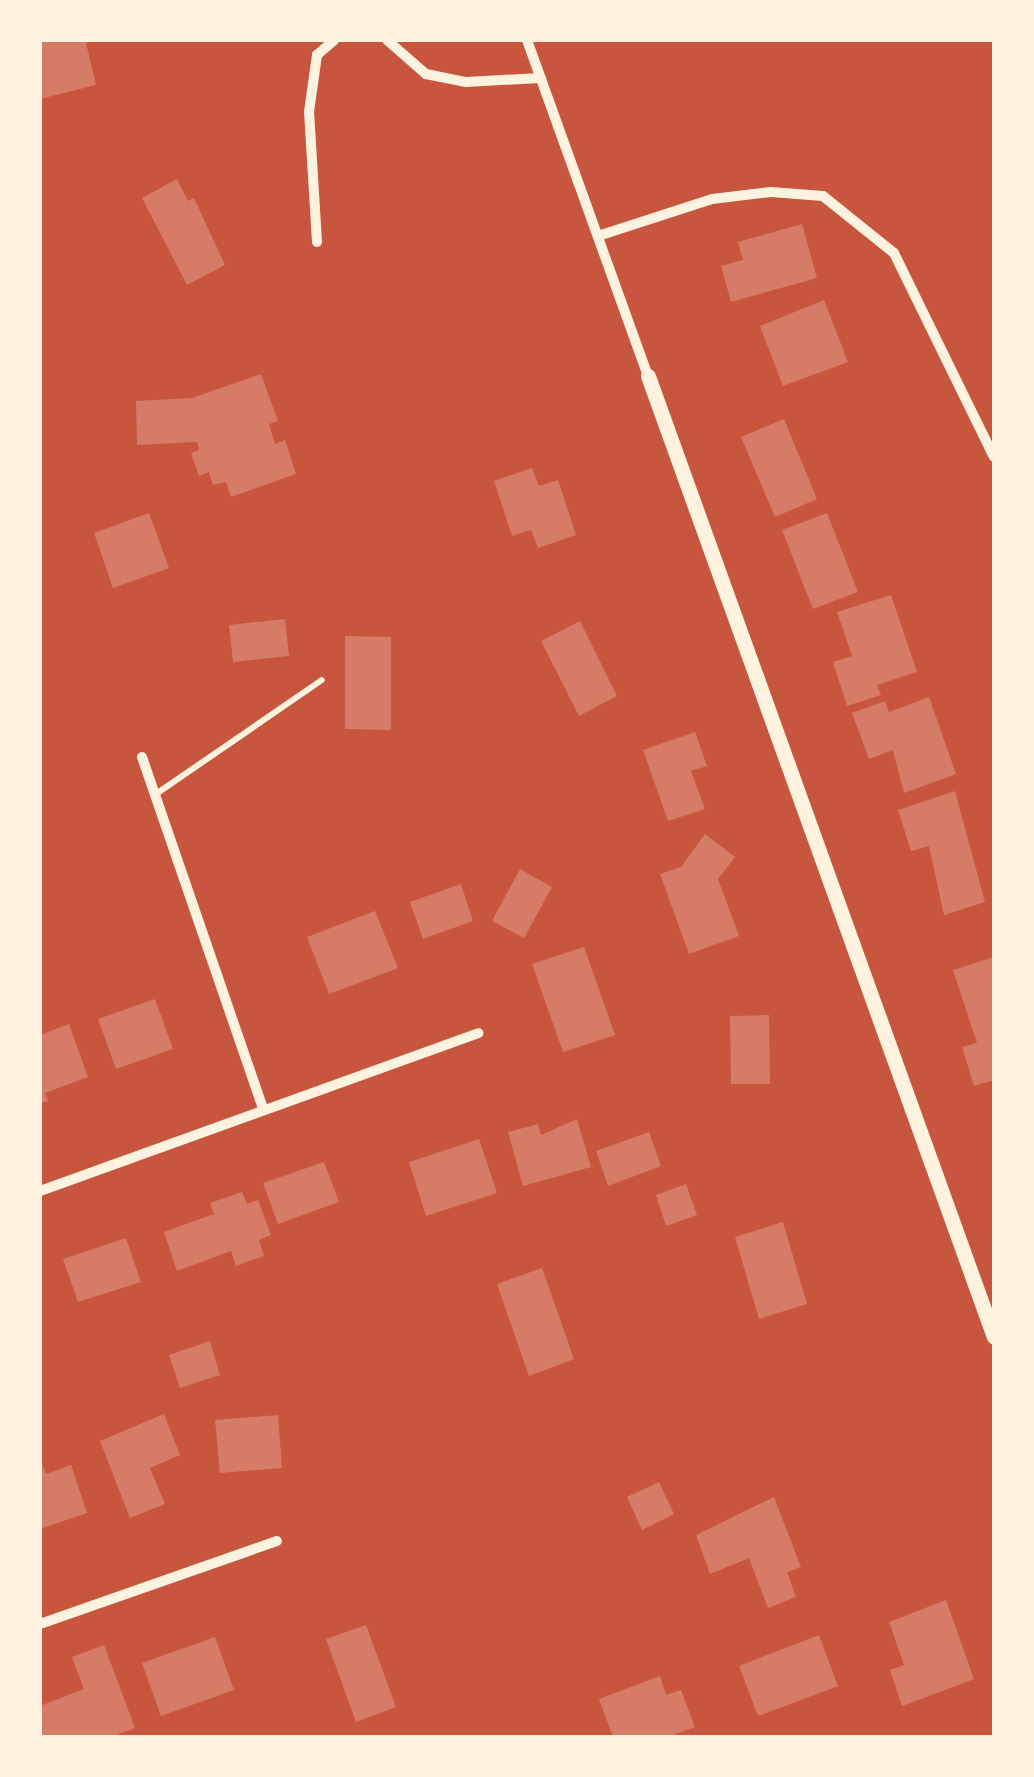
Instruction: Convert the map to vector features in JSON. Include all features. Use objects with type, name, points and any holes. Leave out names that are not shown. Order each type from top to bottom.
[{"type":"street","points":[[317,242],[309,112],[318,55],[334,40]]},
{"type":"street","points":[[387,40],[426,74],[466,82],[541,78]]},
{"type":"street","points":[[527,40],[994,1338]]},
{"type":"street","points":[[598,236],[712,199],[799,192],[846,210],[894,253],[994,457]]},
{"type":"street","points":[[142,757],[263,1109]]},
{"type":"street","points":[[40,1190],[478,1033]]},
{"type":"street","points":[[40,1624],[278,1541]]},
{"type":"lane","points":[[155,795],[322,680]]},
{"type":"building","points":[[40,40],[93,40],[86,43],[96,85],[40,99]]},
{"type":"building","points":[[177,179],[188,201],[194,198],[225,265],[187,285],[142,198]]},
{"type":"building","points":[[802,224],[817,278],[731,302],[721,266],[743,260],[738,242]]},
{"type":"building","points":[[824,300],[848,362],[783,386],[760,326]]},
{"type":"building","points":[[261,374],[278,421],[269,424],[275,444],[285,440],[296,474],[231,497],[226,482],[213,485],[209,472],[199,476],[191,453],[199,450],[197,442],[137,445],[136,401],[192,398]]},
{"type":"building","points":[[784,419],[817,499],[775,517],[741,437]]},
{"type":"building","points":[[532,468],[539,486],[558,480],[576,535],[538,548],[531,530],[512,536],[494,481]]},
{"type":"building","points":[[149,513],[169,568],[113,588],[94,533]]},
{"type":"building","points":[[827,513],[858,592],[813,609],[782,530]]},
{"type":"building","points":[[891,595],[917,672],[877,685],[881,695],[847,706],[833,662],[852,656],[837,612]]},
{"type":"building","points":[[285,619],[289,656],[233,662],[229,625]]},
{"type":"building","points":[[580,621],[617,696],[579,716],[541,641]]},
{"type":"building","points":[[345,636],[391,637],[391,730],[345,729]]},
{"type":"building","points":[[929,697],[956,774],[904,793],[893,750],[869,759],[852,713],[885,701],[889,712]]},
{"type":"building","points":[[695,732],[707,766],[691,771],[705,809],[668,821],[643,750]]},
{"type":"building","points":[[955,791],[985,902],[944,915],[929,846],[911,851],[898,810]]},
{"type":"building","points":[[705,834],[735,857],[718,879],[739,936],[689,954],[660,874],[681,867]]},
{"type":"building","points":[[520,869],[552,887],[524,938],[492,921]]},
{"type":"building","points":[[461,884],[473,921],[423,939],[410,902]]},
{"type":"building","points":[[375,911],[398,968],[329,994],[307,937]]},
{"type":"building","points":[[584,947],[615,1035],[563,1052],[532,964]]},
{"type":"building","points":[[994,957],[994,1080],[974,1086],[962,1047],[977,1043],[953,970]]},
{"type":"building","points":[[155,999],[173,1049],[116,1069],[98,1019]]},
{"type":"building","points":[[769,1015],[770,1084],[731,1084],[730,1016]]},
{"type":"building","points":[[69,1024],[88,1077],[45,1093],[48,1101],[40,1103],[40,1035]]},
{"type":"building","points":[[577,1119],[591,1167],[523,1186],[508,1132],[538,1124],[541,1135]]},
{"type":"building","points":[[649,1132],[661,1166],[608,1186],[596,1151]]},
{"type":"building","points":[[479,1139],[497,1193],[426,1216],[409,1162]]},
{"type":"building","points":[[324,1162],[339,1202],[278,1224],[263,1183]]},
{"type":"building","points":[[686,1184],[697,1215],[666,1226],[656,1195]]},
{"type":"building","points":[[242,1192],[247,1204],[258,1200],[271,1235],[259,1240],[264,1256],[236,1266],[231,1251],[177,1271],[164,1232],[214,1214],[210,1203]]},
{"type":"building","points":[[783,1222],[807,1304],[759,1319],[735,1237]]},
{"type":"building","points":[[126,1238],[141,1282],[78,1302],[63,1259]]},
{"type":"building","points":[[542,1268],[574,1359],[529,1376],[497,1284]]},
{"type":"building","points":[[210,1341],[220,1375],[180,1388],[169,1355]]},
{"type":"building","points":[[164,1414],[180,1455],[150,1468],[165,1504],[130,1518],[100,1441]]},
{"type":"building","points":[[278,1415],[282,1468],[220,1473],[215,1420]]},
{"type":"building","points":[[40,1458],[46,1474],[71,1465],[87,1513],[40,1529]]},
{"type":"building","points":[[659,1482],[674,1514],[642,1530],[627,1497]]},
{"type":"building","points":[[774,1497],[801,1567],[787,1572],[796,1597],[768,1608],[749,1558],[710,1574],[696,1535]]},
{"type":"building","points":[[946,1600],[974,1679],[902,1706],[890,1670],[904,1665],[889,1622]]},
{"type":"building","points":[[366,1625],[396,1707],[356,1722],[326,1639]]},
{"type":"building","points":[[819,1635],[838,1686],[758,1716],[739,1666]]},
{"type":"building","points":[[215,1637],[234,1690],[161,1716],[142,1663]]},
{"type":"building","points":[[104,1645],[135,1728],[111,1737],[40,1737],[40,1706],[84,1689],[72,1657]]},
{"type":"building","points":[[660,1676],[666,1695],[681,1690],[695,1727],[668,1737],[613,1737],[599,1699]]}]
